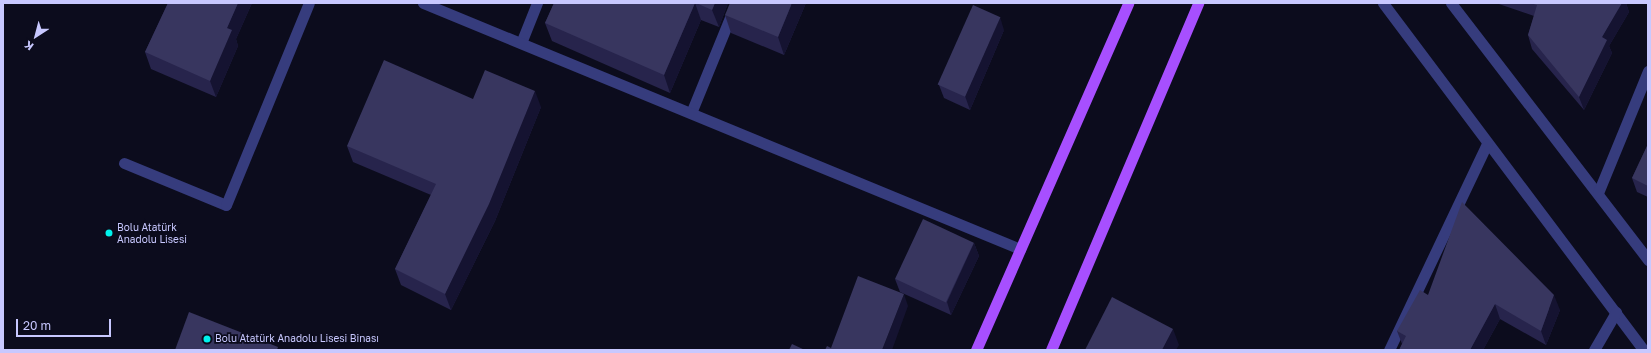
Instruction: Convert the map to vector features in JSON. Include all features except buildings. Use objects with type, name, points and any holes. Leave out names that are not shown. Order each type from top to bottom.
[{"type":"main road","points":[[976,350],[1128,3]]},
{"type":"main road","points":[[1051,350],[1198,3]]},
{"type":"street","points":[[124,163],[226,205],[309,3]]},
{"type":"street","points":[[423,3],[1020,249]]},
{"type":"street","points":[[521,43],[537,3]]},
{"type":"street","points":[[691,113],[736,3]]},
{"type":"street","points":[[1384,3],[1487,144],[1644,350]]},
{"type":"street","points":[[1452,3],[1648,260]]},
{"type":"street","points":[[1598,193],[1648,71]]},
{"type":"street","points":[[1389,350],[1487,144]]},
{"type":"street","points":[[1594,350],[1616,312]]},
{"type":"place","name":"Bolu Atatürk Anadolu Lisesi","points":[[109,233]]},
{"type":"place","name":"Bolu Atatürk Anadolu Lisesi Binası","points":[[207,339]]}]
